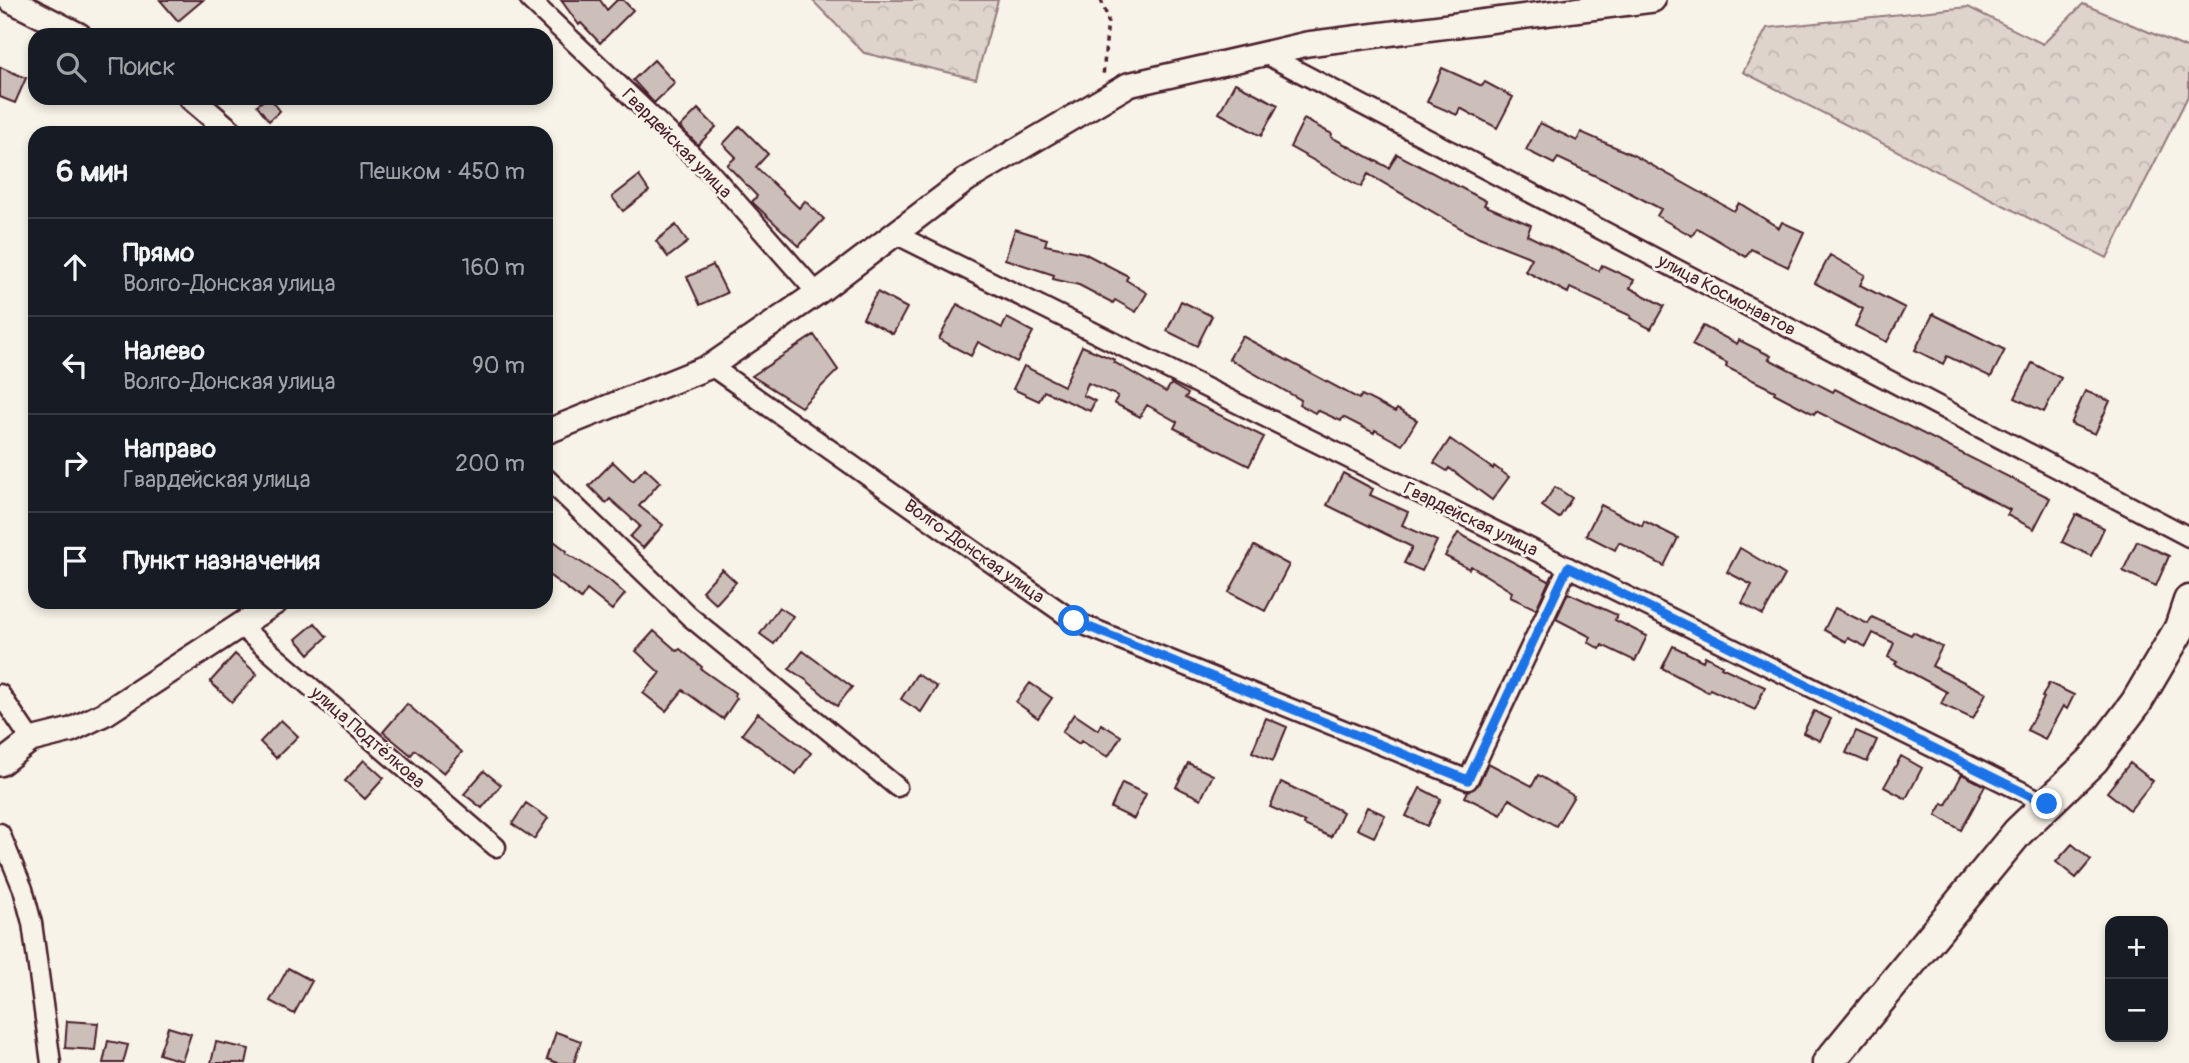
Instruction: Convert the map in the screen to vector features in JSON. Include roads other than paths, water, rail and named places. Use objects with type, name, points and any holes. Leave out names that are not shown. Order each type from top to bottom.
[{"type":"highway","points":[[1828,1063],[2018,832],[2093,760],[2136,703],[2180,628],[2189,601]]},
{"type":"street","points":[[10,0],[65,28]]},
{"type":"street","name":"Гвардейская улица","points":[[530,0],[709,171],[817,293]]},
{"type":"street","points":[[553,429],[711,366],[817,293],[966,180],[1128,85],[1307,44],[1653,0]]},
{"type":"street","name":"улица Космонавтов","points":[[1265,54],[2189,537]]},
{"type":"street","points":[[199,105],[224,126]]},
{"type":"street","name":"Гвардейская улица","points":[[895,234],[2047,804]]},
{"type":"street","name":"Волго-Донская улица","points":[[711,366],[1074,621],[1468,780],[1568,567]]},
{"type":"street","points":[[553,485],[689,616],[897,787]]},
{"type":"street","points":[[0,764],[31,740],[71,730],[106,713],[266,609]]},
{"type":"street","name":"улица Подтёлкова","points":[[240,626],[496,848]]},
{"type":"street","points":[[0,694],[31,740]]},
{"type":"street","points":[[0,834],[23,889],[32,923],[51,1063]]}]
